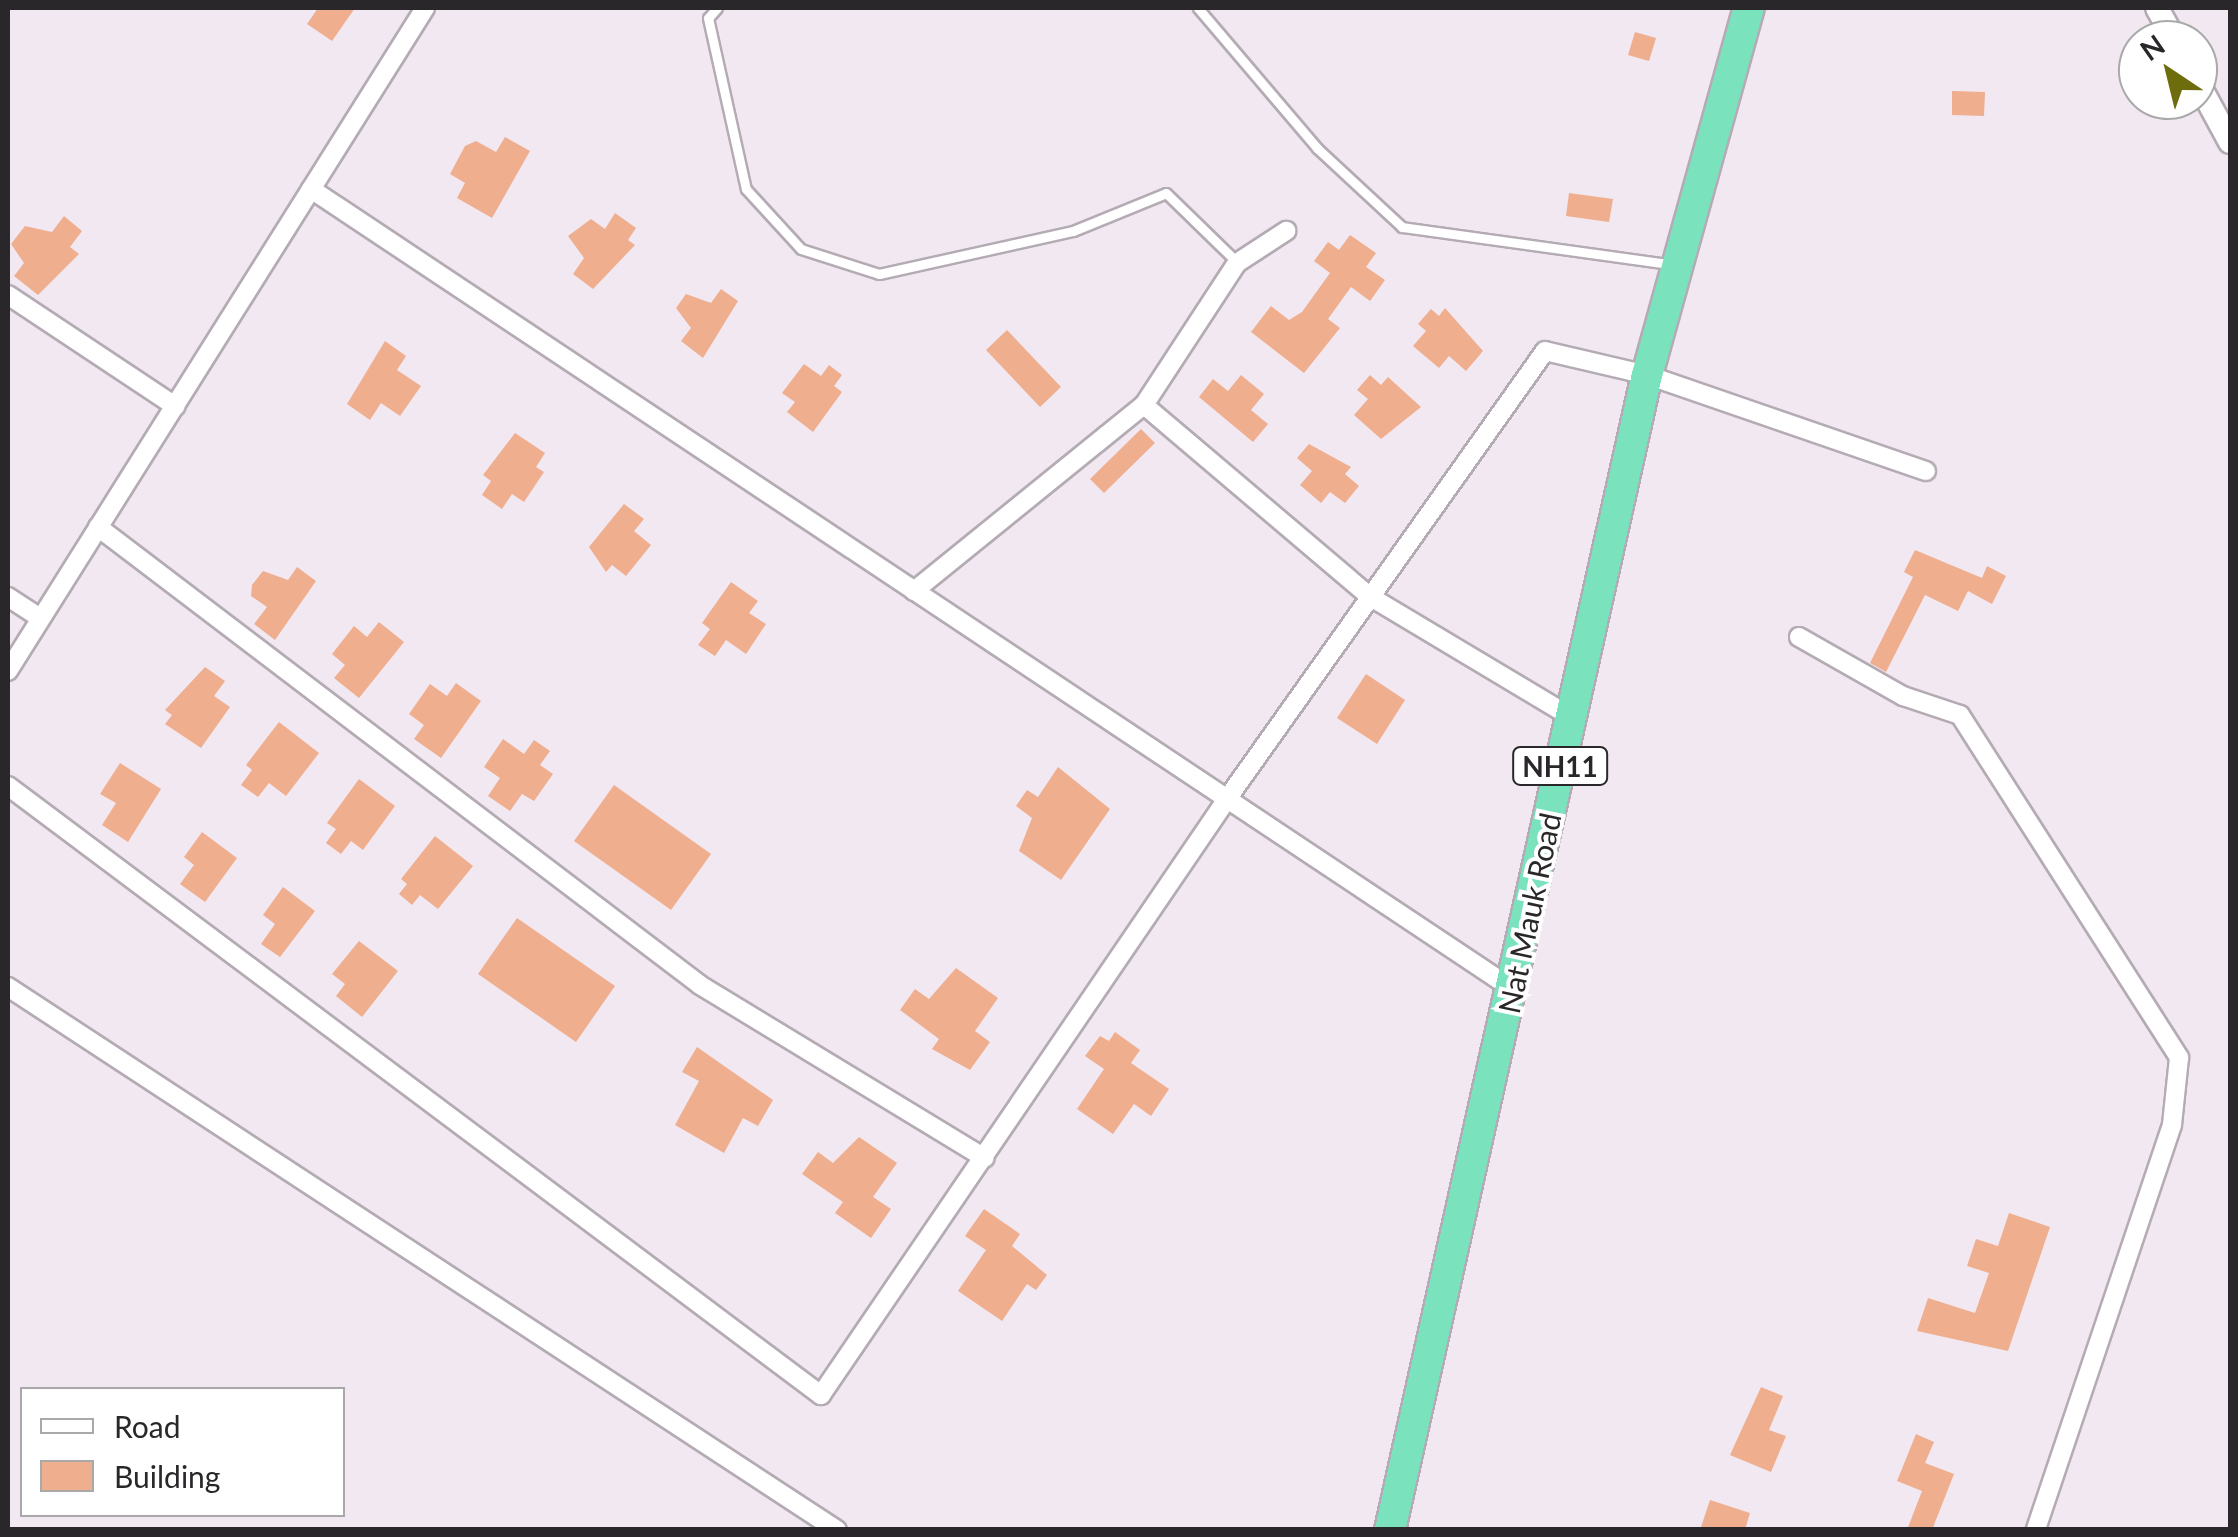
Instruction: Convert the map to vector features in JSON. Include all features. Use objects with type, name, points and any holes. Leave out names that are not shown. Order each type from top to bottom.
[{"type":"highway","name":"Nat Mauk Road","points":[[1390,1530],[1514,989],[1647,375],[1749,8]]},
{"type":"street","points":[[8,671],[425,8]]},
{"type":"street","points":[[2218,120],[2230,142]]},
{"type":"street","points":[[311,189],[1514,989]]},
{"type":"street","points":[[914,590],[1144,405],[1237,263],[1286,230]]},
{"type":"street","points":[[8,295],[175,406]]},
{"type":"street","points":[[8,786],[821,1396],[1227,799],[1545,351],[1647,375],[1926,471]]},
{"type":"street","points":[[1144,405],[1369,596],[1571,717]]},
{"type":"street","points":[[98,527],[700,984],[985,1158]]},
{"type":"street","points":[[8,596],[40,618]]},
{"type":"street","points":[[1800,637],[1903,696],[1960,715],[2179,1058],[2172,1125],[2036,1530]]},
{"type":"street","points":[[8,987],[837,1530]]},
{"type":"lane","points":[[718,8],[708,18],[746,189],[801,249],[879,274],[1073,231],[1166,193],[1235,260]]},
{"type":"lane","points":[[1198,8],[1317,148],[1402,227],[1678,265]]},
{"type":"building","points":[[318,8],[355,8],[332,41],[307,24]]},
{"type":"building","points":[[1635,32],[1656,38],[1649,61],[1628,55]]},
{"type":"building","points":[[1952,91],[1985,92],[1984,116],[1952,115]]},
{"type":"building","points":[[505,137],[530,151],[492,218],[457,198],[465,183],[450,174],[465,146],[476,141],[496,152]]},
{"type":"building","points":[[1569,193],[1613,199],[1609,222],[1566,216]]},
{"type":"building","points":[[615,213],[636,228],[628,240],[635,245],[593,289],[573,274],[584,258],[568,236],[591,219],[605,229]]},
{"type":"building","points":[[64,216],[82,231],[70,247],[79,254],[38,295],[14,276],[24,263],[11,244],[25,226],[52,232]]},
{"type":"building","points":[[1350,235],[1376,253],[1366,267],[1385,280],[1370,301],[1351,287],[1328,319],[1340,328],[1304,373],[1251,332],[1271,306],[1289,320],[1302,312],[1330,273],[1314,261],[1328,242],[1339,250]]},
{"type":"building","points":[[721,289],[738,301],[703,358],[681,341],[691,328],[676,308],[686,294],[711,303]]},
{"type":"building","points":[[1445,308],[1483,351],[1466,371],[1449,356],[1439,368],[1413,346],[1426,331],[1418,324],[1431,309],[1439,316]]},
{"type":"building","points":[[1007,330],[1061,387],[1040,407],[986,350]]},
{"type":"building","points":[[385,341],[406,356],[397,370],[421,386],[400,416],[381,403],[370,420],[347,404]]},
{"type":"building","points":[[804,364],[821,376],[829,365],[842,375],[834,386],[842,392],[813,432],[787,412],[795,402],[782,393]]},
{"type":"building","points":[[1241,375],[1264,394],[1251,410],[1268,424],[1253,442],[1199,397],[1213,379],[1228,391]]},
{"type":"building","points":[[1370,375],[1381,385],[1388,377],[1421,407],[1381,439],[1354,415],[1368,399],[1357,390]]},
{"type":"building","points":[[1141,429],[1155,443],[1104,493],[1090,479]]},
{"type":"building","points":[[515,433],[545,453],[536,467],[544,472],[524,502],[512,494],[502,509],[482,495],[491,481],[483,475]]},
{"type":"building","points":[[1309,444],[1351,467],[1345,474],[1359,486],[1345,503],[1330,492],[1321,503],[1300,485],[1312,471],[1297,458]]},
{"type":"building","points":[[624,504],[644,519],[634,531],[651,545],[626,576],[612,565],[606,572],[589,547]]},
{"type":"building","points":[[1915,550],[1982,578],[1987,566],[2006,576],[1992,604],[1968,591],[1958,611],[1925,595],[1886,672],[1870,663],[1913,577],[1904,572]]},
{"type":"building","points":[[297,567],[316,581],[275,640],[254,624],[267,607],[251,596],[252,585],[263,571],[288,580]]},
{"type":"building","points":[[731,582],[758,601],[749,613],[766,624],[746,654],[726,640],[715,656],[698,645],[710,629],[702,623]]},
{"type":"building","points":[[379,622],[404,642],[359,698],[334,678],[345,665],[332,654],[354,626],[367,637]]},
{"type":"building","points":[[205,667],[225,681],[214,696],[230,707],[201,748],[165,724],[172,715],[165,710]]},
{"type":"building","points":[[1366,674],[1405,700],[1377,744],[1337,718]]},
{"type":"building","points":[[456,683],[481,701],[441,758],[414,739],[424,725],[409,714],[430,684],[447,696]]},
{"type":"building","points":[[279,722],[319,753],[286,796],[269,783],[258,797],[241,785],[252,770],[246,765]]},
{"type":"building","points":[[503,739],[524,754],[534,740],[550,751],[540,765],[553,774],[534,801],[522,794],[510,811],[488,796],[500,778],[484,767]]},
{"type":"building","points":[[120,763],[161,789],[128,842],[102,825],[116,803],[100,794]]},
{"type":"building","points":[[1058,767],[1110,809],[1061,880],[1019,851],[1032,818],[1016,806],[1027,790],[1038,797]]},
{"type":"building","points":[[359,779],[395,806],[363,850],[351,841],[341,854],[326,843],[336,829],[327,823]]},
{"type":"building","points":[[614,785],[711,854],[671,910],[574,841]]},
{"type":"building","points":[[202,832],[237,858],[205,902],[180,884],[194,865],[184,857]]},
{"type":"building","points":[[435,836],[473,866],[438,909],[420,895],[412,905],[399,894],[407,884],[401,879]]},
{"type":"building","points":[[283,887],[315,911],[280,957],[261,944],[275,924],[263,915]]},
{"type":"building","points":[[517,918],[615,986],[576,1042],[478,974]]},
{"type":"building","points":[[359,941],[398,971],[362,1017],[336,996],[345,984],[332,974]]},
{"type":"building","points":[[956,968],[998,998],[975,1031],[990,1042],[970,1070],[932,1049],[939,1039],[900,1010],[915,989],[929,999]]},
{"type":"building","points":[[1115,1032],[1140,1050],[1131,1063],[1169,1089],[1151,1116],[1134,1104],[1113,1134],[1077,1109],[1104,1069],[1085,1056],[1100,1036],[1109,1041]]},
{"type":"building","points":[[697,1047],[773,1100],[758,1126],[743,1118],[724,1153],[675,1125],[699,1081],[682,1072]]},
{"type":"building","points":[[859,1137],[897,1163],[873,1197],[891,1209],[871,1238],[835,1213],[843,1202],[802,1174],[818,1152],[833,1163]]},
{"type":"building","points":[[984,1209],[1020,1234],[1012,1246],[1047,1275],[1036,1290],[1027,1284],[1002,1321],[958,1291],[986,1250],[965,1236]]},
{"type":"building","points":[[2009,1213],[2050,1227],[2008,1351],[1917,1331],[1928,1298],[1975,1313],[1989,1273],[1967,1266],[1976,1239],[1998,1246]]},
{"type":"building","points":[[1761,1387],[1783,1396],[1769,1430],[1786,1436],[1771,1472],[1730,1455]]},
{"type":"building","points":[[1916,1434],[1934,1442],[1925,1463],[1954,1474],[1932,1530],[1907,1530],[1922,1491],[1897,1481]]},
{"type":"building","points":[[1710,1500],[1750,1513],[1745,1530],[1700,1530]]}]
